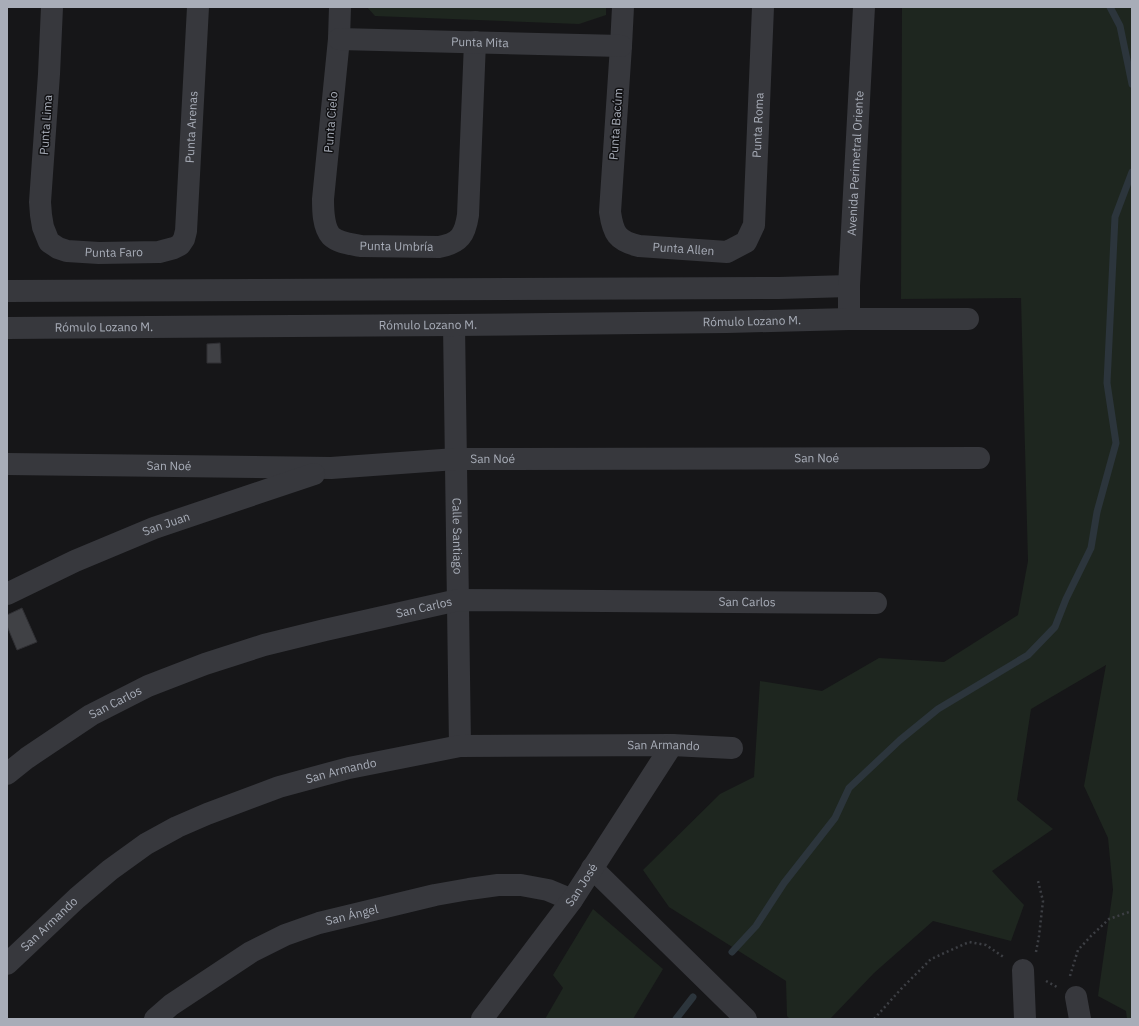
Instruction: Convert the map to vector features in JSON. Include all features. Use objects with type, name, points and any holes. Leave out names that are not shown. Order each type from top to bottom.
[{"type":"street","name":"Punta Lima","points":[[49,242],[43,227],[40,202],[52,7]]},
{"type":"street","name":"Punta Arenas","points":[[180,245],[184,239],[186,231],[198,7]]},
{"type":"street","name":"Punta Cielo","points":[[331,236],[323,214],[323,199],[340,7]]},
{"type":"street","name":"Punta Bacúm","points":[[620,238],[612,225],[610,212],[623,7]]},
{"type":"street","name":"Punta Roma","points":[[746,242],[754,225],[764,7]]},
{"type":"street","name":"Avenida Perimetral Oriente","points":[[849,319],[849,286],[864,7]]},
{"type":"street","name":"Punta Mita","points":[[338,39],[621,46]]},
{"type":"street","name":"Punta Umbría","points":[[331,236],[340,241],[361,246],[439,247],[455,242],[461,236],[466,228],[468,215],[475,42]]},
{"type":"street","name":"Punta Allen","points":[[620,238],[627,243],[639,246],[727,252],[746,242]]},
{"type":"street","name":"Punta Faro","points":[[49,242],[67,252],[99,253],[159,252],[180,245]]},
{"type":"street","points":[[7,291],[779,288],[849,286]]},
{"type":"street","name":"Rómulo Lozano M.","points":[[7,328],[968,319]]},
{"type":"street","name":"Calle Santiago","points":[[454,325],[460,746]]},
{"type":"street","name":"San Noé","points":[[7,464],[331,468],[456,459],[979,458]]},
{"type":"street","name":"San Juan","points":[[7,594],[75,561],[154,528],[331,468]]},
{"type":"street","name":"San Carlos","points":[[7,774],[27,758],[91,715],[148,686],[205,664],[264,645],[458,600],[876,603]]},
{"type":"street","name":"San Armando","points":[[7,964],[77,898],[110,870],[146,844],[177,827],[207,814],[279,787],[349,768],[460,746],[672,745],[732,748]]},
{"type":"street","name":"San José","points":[[482,1019],[572,900],[672,745]]},
{"type":"street","points":[[592,868],[746,1019]]},
{"type":"street","name":"San Ángel","points":[[155,1019],[171,1005],[251,952],[285,935],[319,923],[434,895],[498,886],[522,885],[548,890],[572,900]]},
{"type":"street","points":[[1025,1019],[1028,964]]},
{"type":"street","points":[[1073,987],[1080,1019]]},
{"type":"path","points":[[1028,964],[1039,936],[1043,901],[1038,881]]},
{"type":"path","points":[[1073,987],[1078,950],[1090,936],[1109,919],[1132,910]]},
{"type":"path","points":[[874,1019],[931,959]]},
{"type":"shaded area","points":[[367,7],[606,7],[606,15],[579,24],[375,16]]},
{"type":"shaded area","points":[[902,7],[1132,7],[1132,1019],[1127,1019],[1126,1011],[1098,996],[1113,890],[1108,838],[1084,786],[1106,665],[1031,709],[1017,800],[1053,829],[992,871],[1024,905],[1011,941],[933,921],[874,973],[830,1019],[790,1019],[787,1016],[786,981],[669,907],[643,870],[720,794],[754,777],[760,681],[822,691],[879,658],[944,662],[1018,615],[1028,561],[1021,298],[901,299]]},
{"type":"shaded area","points":[[593,909],[663,969],[633,1019],[545,1019],[563,988],[553,975]]},
{"type":"building","points":[[220,343],[221,363],[207,363],[207,344]]},
{"type":"building","points":[[22,608],[37,642],[17,650],[7,626],[7,615]]},
{"type":"waterway","points":[[1110,7],[1120,26],[1132,84]]},
{"type":"waterway","points":[[732,952],[756,926],[784,883],[835,818],[849,788],[900,740],[938,709],[1028,655],[1055,627],[1066,599],[1091,548],[1097,512],[1116,443],[1107,383],[1115,217],[1132,172]]},
{"type":"waterway","points":[[676,1019],[693,997]]}]
